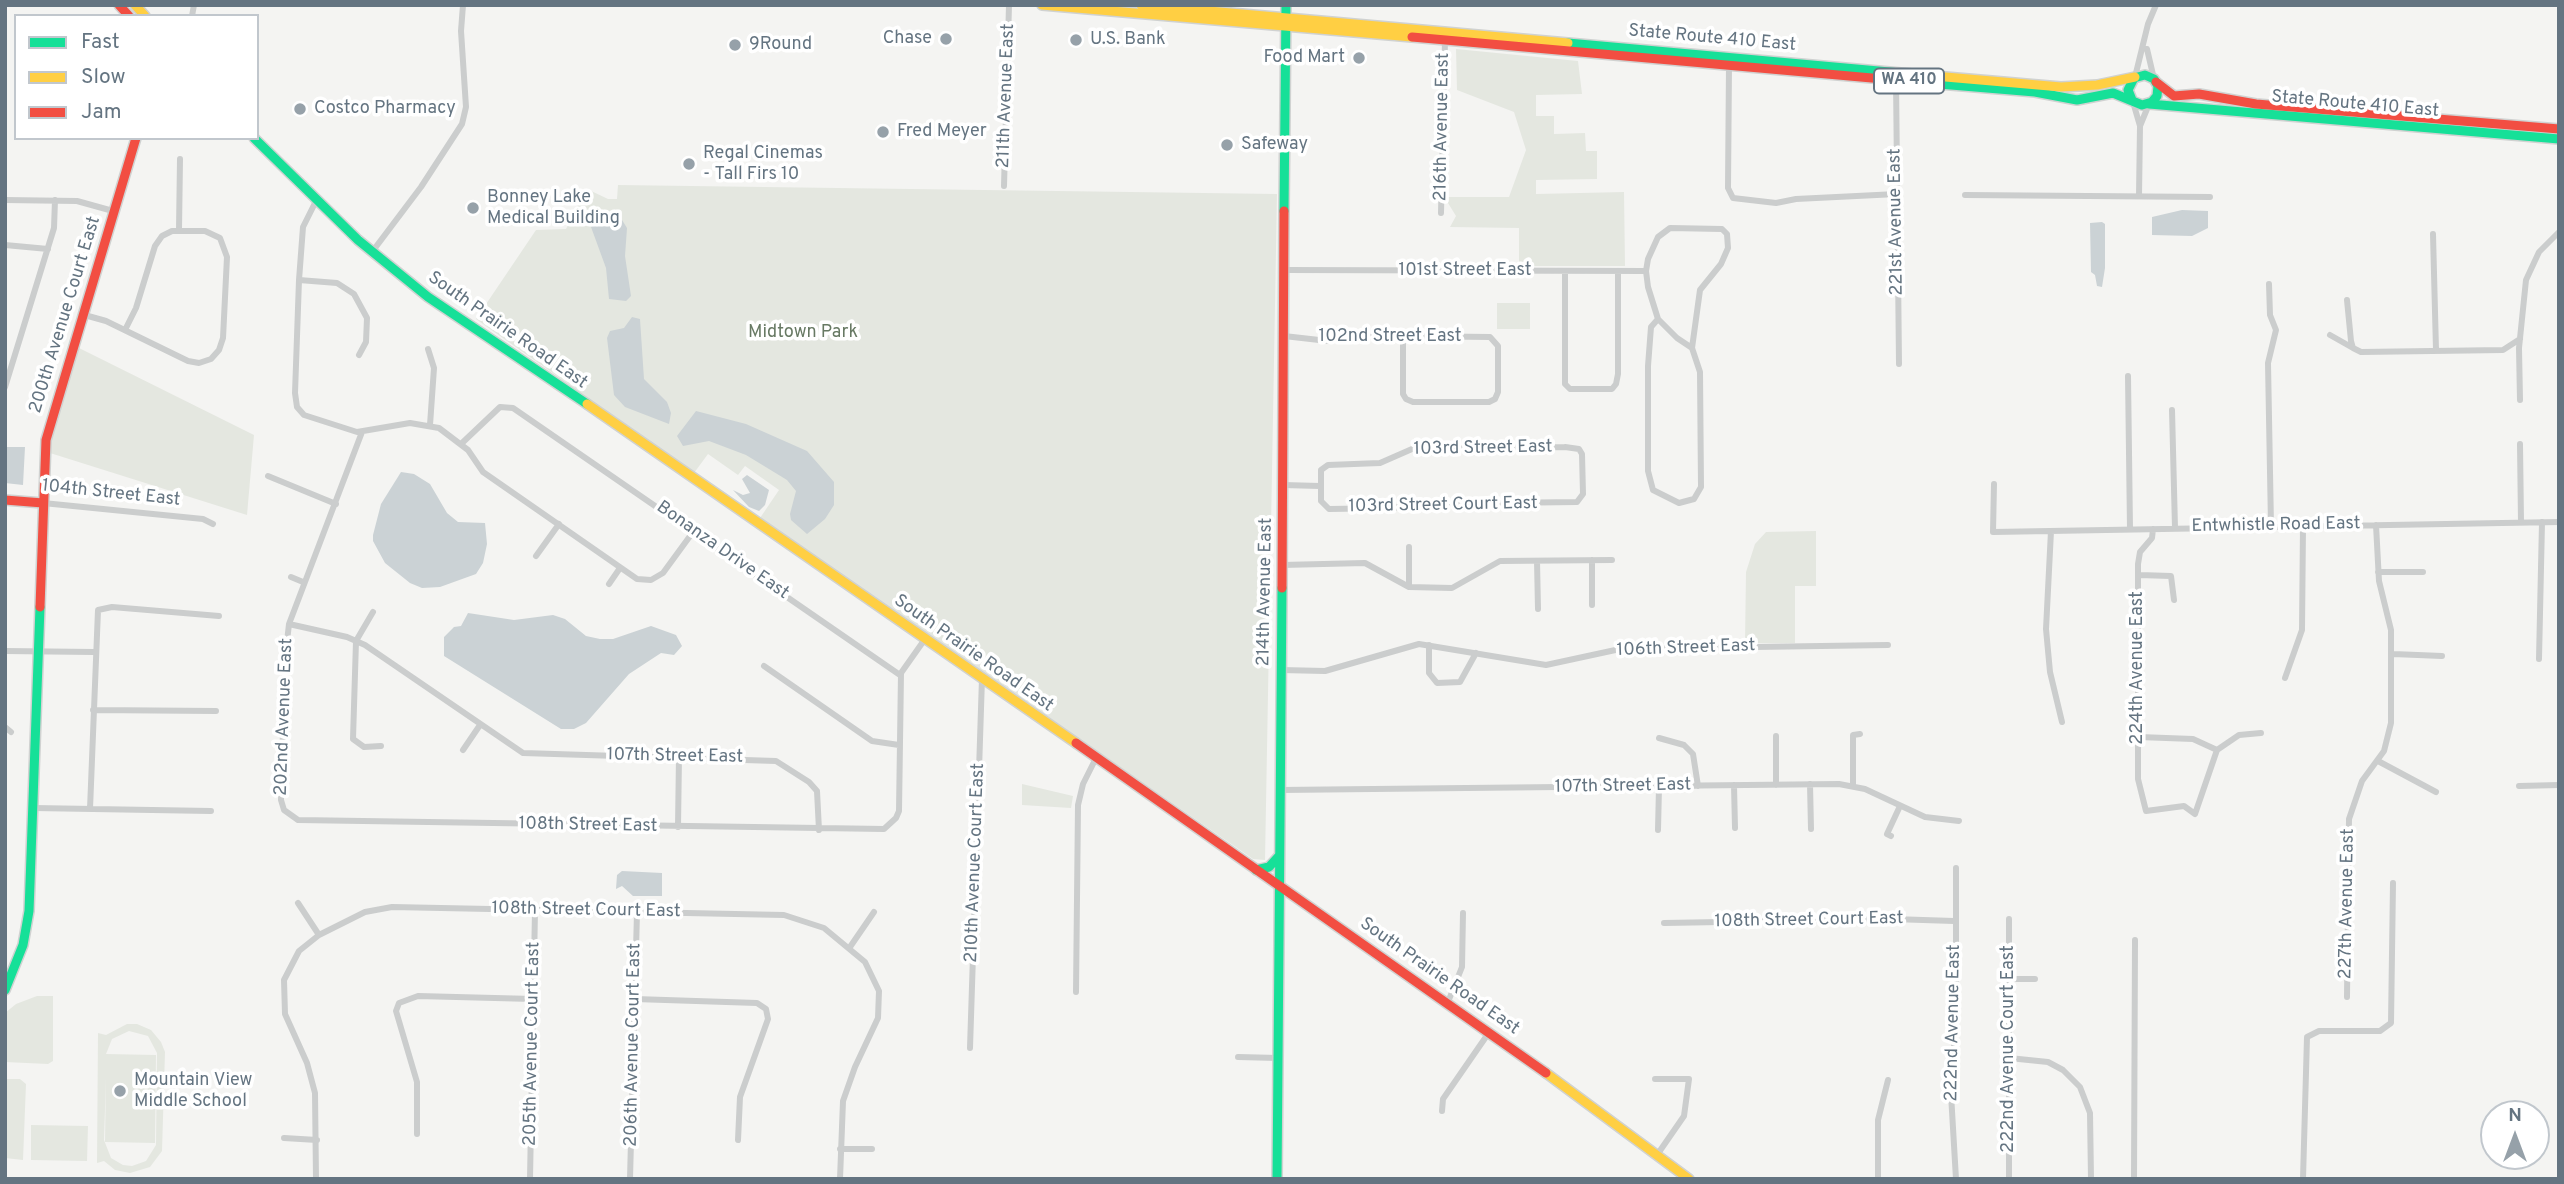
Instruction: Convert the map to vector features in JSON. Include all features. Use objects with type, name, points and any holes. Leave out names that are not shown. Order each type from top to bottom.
[{"type":"main road","name":"WA 410","points":[[1042,5],[1286,27]]},
{"type":"main road","name":"WA 410","points":[[1141,5],[1286,16]]},
{"type":"main road","name":"214th Avenue East","points":[[1277,1179],[1286,5]]},
{"type":"main road","name":"State Route 410 East","points":[[1286,16],[2035,92],[2077,100],[2113,93],[2132,100]]},
{"type":"main road","name":"State Route 410 East","points":[[1286,27],[2061,87],[2097,85],[2135,77]]},
{"type":"main road","name":"WA 410","points":[[2135,77],[2145,75],[2155,81]]},
{"type":"main road","points":[[2132,100],[2129,87],[2135,77]]},
{"type":"main road","name":"State Route 410 East","points":[[2155,81],[2174,96],[2199,94],[2246,103],[2559,129]]},
{"type":"main road","points":[[2149,104],[2157,96],[2155,81]]},
{"type":"main road","name":"WA 410","points":[[2132,100],[2142,105],[2149,104]]},
{"type":"main road","name":"State Route 410 East","points":[[2149,104],[2559,139]]},
{"type":"main road","name":"200th Avenue Court East","points":[[5,990],[15,971],[26,930],[34,808],[43,503],[50,422],[135,140]]},
{"type":"main road","name":"South Prairie Road East","points":[[256,140],[316,201],[372,252],[428,297],[623,428],[1490,1031],[1689,1179]]},
{"type":"main road","name":"104th Street East","points":[[5,500],[43,503]]},
{"type":"main road","points":[[1256,870],[1269,867],[1279,856]]},
{"type":"main road","points":[[1279,911],[1297,898]]},
{"type":"street","points":[[372,252],[421,187],[462,124],[466,107],[461,32],[463,5]]},
{"type":"street","name":"211th Avenue East","points":[[1004,186],[1009,5]]},
{"type":"street","points":[[2135,77],[2156,5]]},
{"type":"street","points":[[2146,36],[2148,60],[2155,81]]},
{"type":"street","name":"216th Avenue East","points":[[1441,213],[1445,40]]},
{"type":"street","points":[[1730,61],[1728,188],[1733,198],[1776,203],[1796,199],[1897,194]]},
{"type":"street","name":"221st Avenue East","points":[[1896,79],[1899,364]]},
{"type":"street","points":[[2132,100],[2140,126],[2139,197]]},
{"type":"street","points":[[2140,126],[2149,104]]},
{"type":"street","points":[[178,230],[180,159]]},
{"type":"street","points":[[1965,195],[2210,197]]},
{"type":"street","points":[[5,200],[77,201],[113,211]]},
{"type":"street","points":[[5,387],[55,223],[55,200]]},
{"type":"street","points":[[316,201],[303,227],[299,280],[295,400],[301,413],[344,430],[362,432],[397,424],[430,425],[461,444],[483,472],[637,579],[657,577],[667,570],[693,532]]},
{"type":"street","points":[[1658,319],[1651,327],[1649,480],[1658,493],[1667,499],[1687,502],[1699,495],[1701,487],[1701,385],[1692,348],[1696,334],[1697,298],[1703,284],[1726,254],[1727,234],[1722,229],[1679,226],[1661,233],[1651,250],[1646,271],[1658,319],[1677,338],[1692,348]]},
{"type":"street","points":[[81,314],[125,330],[188,361],[211,359],[219,351],[223,338],[227,257],[220,238],[205,231],[178,230],[162,236],[155,246],[136,308],[125,330]]},
{"type":"street","points":[[2520,400],[2520,339],[2529,272],[2539,252],[2559,232]]},
{"type":"street","points":[[2433,234],[2436,350]]},
{"type":"street","points":[[5,245],[48,249]]},
{"type":"street","name":"101st Street East","points":[[1285,270],[1646,271]]},
{"type":"street","points":[[1565,271],[1565,384],[1572,389],[1612,389],[1616,384],[1618,271]]},
{"type":"street","points":[[299,280],[337,283],[354,294],[367,318],[366,342],[359,355]]},
{"type":"street","points":[[2269,284],[2270,315],[2276,330],[2268,363],[2271,526]]},
{"type":"street","points":[[2347,300],[2353,348]]},
{"type":"street","points":[[2330,335],[2361,352],[2503,350],[2520,339]]},
{"type":"street","name":"102nd Street East","points":[[1284,336],[1328,341],[1403,336],[1490,337],[1495,339],[1498,357],[1495,399],[1489,402],[1413,402],[1405,399],[1403,336]]},
{"type":"street","points":[[428,349],[434,368],[430,425]]},
{"type":"street","points":[[2128,376],[2130,529]]},
{"type":"street","name":"Bonanza Drive East","points":[[461,444],[505,406],[524,414],[900,675]]},
{"type":"street","points":[[2172,410],[2175,528]]},
{"type":"street","name":"202nd Avenue East","points":[[286,812],[281,800],[285,659],[289,624],[362,432]]},
{"type":"street","points":[[2520,444],[2521,522]]},
{"type":"street","name":"103rd Street East","points":[[1320,486],[1323,467],[1380,463],[1405,450],[1565,447],[1581,452],[1583,494],[1577,502]]},
{"type":"street","points":[[268,476],[337,503]]},
{"type":"street","name":"Entwhistle Road East","points":[[1994,484],[1993,532],[2559,522]]},
{"type":"street","points":[[1283,485],[1320,486]]},
{"type":"street","name":"103rd Street Court East","points":[[1320,486],[1321,500],[1329,509],[1394,508],[1417,504],[1577,502]]},
{"type":"street","name":"104th Street East","points":[[43,503],[203,519],[213,524]]},
{"type":"street","points":[[2539,659],[2542,522]]},
{"type":"street","points":[[536,556],[559,524]]},
{"type":"street","name":"227th Avenue East","points":[[2347,997],[2349,818],[2362,781],[2378,761],[2390,733],[2393,654],[2391,630],[2378,572],[2376,525]]},
{"type":"street","points":[[2285,678],[2302,630],[2303,526]]},
{"type":"street","name":"224th Avenue East","points":[[2153,529],[2151,538],[2140,552],[2139,575],[2139,793],[2146,811],[2184,806],[2195,814],[2217,750]]},
{"type":"street","points":[[2051,531],[2046,629],[2050,672],[2062,722]]},
{"type":"street","points":[[1409,547],[1409,587]]},
{"type":"street","points":[[1592,560],[1592,605]]},
{"type":"street","points":[[1282,565],[1365,563],[1409,587],[1458,587],[1500,561],[1612,560]]},
{"type":"street","points":[[1537,561],[1538,609]]},
{"type":"street","points":[[609,584],[620,568]]},
{"type":"street","points":[[2378,572],[2423,572]]},
{"type":"street","points":[[2139,575],[2171,576],[2174,600]]},
{"type":"street","points":[[291,578],[303,582]]},
{"type":"street","points":[[90,809],[94,652],[96,615],[99,608],[219,616]]},
{"type":"street","points":[[373,612],[356,640],[353,739],[363,747],[382,746]]},
{"type":"street","points":[[289,624],[356,640],[480,725],[463,750]]},
{"type":"street","points":[[764,666],[872,741],[899,745],[900,675],[925,639]]},
{"type":"street","points":[[1429,645],[1429,673],[1437,683],[1460,682],[1476,653]]},
{"type":"street","name":"106th Street East","points":[[1281,670],[1325,671],[1412,646],[1429,645],[1552,665],[1620,649],[1888,645]]},
{"type":"street","points":[[5,651],[94,652]]},
{"type":"street","points":[[2393,654],[2442,656]]},
{"type":"street","name":"210th Avenue Court East","points":[[970,1048],[982,678]]},
{"type":"street","points":[[93,710],[216,711]]},
{"type":"street","name":"107th Street East","points":[[480,725],[523,752],[771,759],[809,782],[816,790],[819,830]]},
{"type":"street","points":[[2139,737],[2193,739],[2217,750],[2239,735],[2262,733]]},
{"type":"street","points":[[1853,786],[1853,735],[1860,734]]},
{"type":"street","points":[[1776,736],[1776,785]]},
{"type":"street","points":[[1660,738],[1684,746],[1693,754],[1698,786]]},
{"type":"street","name":"108th Street East","points":[[286,812],[306,821],[873,831],[891,825],[899,811],[899,745]]},
{"type":"street","points":[[678,827],[679,756]]},
{"type":"street","points":[[1076,992],[1077,814],[1083,784],[1096,758]]},
{"type":"street","points":[[2378,761],[2436,792]]},
{"type":"street","points":[[1810,784],[1811,829]]},
{"type":"street","name":"107th Street East","points":[[1280,790],[1810,784],[1853,786],[1926,817],[1959,821]]},
{"type":"street","points":[[2519,786],[2559,785]]},
{"type":"street","points":[[1734,786],[1735,828]]},
{"type":"street","points":[[1658,830],[1659,787]]},
{"type":"street","points":[[1891,836],[1887,834],[1900,806]]},
{"type":"street","points":[[34,808],[211,811]]},
{"type":"street","name":"222nd Avenue East","points":[[1956,868],[1956,1016],[1951,1094],[1956,1179]]},
{"type":"street","points":[[2303,1179],[2304,1042],[2313,1032],[2380,1031],[2391,1023],[2393,883]]},
{"type":"street","points":[[298,903],[319,935]]},
{"type":"street","name":"108th Street Court East","points":[[316,1179],[317,1140],[312,1077],[285,1014],[282,997],[284,979],[293,959],[319,935],[354,915],[381,908],[790,916],[824,928],[850,947],[876,978],[880,1005],[875,1027],[855,1067],[843,1101],[839,1179]]},
{"type":"street","name":"205th Avenue Court East","points":[[530,1179],[535,910]]},
{"type":"street","name":"206th Avenue Court East","points":[[631,1179],[637,912]]},
{"type":"street","points":[[850,947],[874,912]]},
{"type":"street","points":[[1448,1002],[1462,967],[1463,913]]},
{"type":"street","name":"108th Street Court East","points":[[1664,923],[1918,919],[1954,922]]},
{"type":"street","name":"222nd Avenue Court East","points":[[2009,919],[2009,1179]]},
{"type":"street","points":[[2134,1179],[2135,940]]},
{"type":"street","points":[[2009,979],[2035,979]]},
{"type":"street","points":[[417,1134],[417,1082],[396,1011],[400,1002],[418,996],[533,999]]},
{"type":"street","points":[[635,999],[757,1003],[768,1011],[768,1019],[740,1097],[738,1140]]},
{"type":"street","points":[[1442,1111],[1443,1100],[1490,1031]]},
{"type":"street","points":[[1238,1057],[1278,1058]]},
{"type":"street","points":[[2009,1058],[2037,1059],[2059,1067],[2076,1082],[2087,1100],[2091,1125],[2091,1179]]},
{"type":"street","points":[[1655,1079],[1689,1079],[1684,1116],[1657,1155]]},
{"type":"street","points":[[1878,1179],[1878,1120],[1888,1080]]},
{"type":"street","points":[[284,1138],[317,1140]]},
{"type":"street","points":[[840,1149],[872,1149]]},
{"type":"green space","points":[[1456,49],[1578,61],[1582,94],[1536,95],[1536,116],[1554,116],[1554,134],[1585,133],[1586,151],[1597,151],[1597,179],[1536,180],[1536,194],[1624,192],[1625,266],[1519,266],[1519,228],[1450,227],[1456,216],[1448,203],[1448,197],[1509,197],[1526,150],[1514,112],[1457,90]]},
{"type":"green space","name":"Midtown Park","points":[[618,185],[1277,194],[1265,860],[1253,859],[760,518],[779,490],[745,466],[738,475],[708,454],[694,473],[476,319],[536,230],[566,229],[587,189],[608,199],[617,199]]},
{"type":"green space","points":[[1497,303],[1530,303],[1530,329],[1497,329]]},
{"type":"green space","points":[[77,347],[254,435],[247,515],[50,453],[51,437]]},
{"type":"green space","points":[[1816,531],[1816,586],[1795,586],[1795,643],[1745,643],[1746,572],[1755,544],[1766,532]]},
{"type":"green space","points":[[1022,784],[1073,796],[1071,808],[1022,805]]},
{"type":"green space","points":[[37,996],[53,996],[53,1061],[48,1064],[5,1062],[5,1013],[16,1004]]},
{"type":"green space","points":[[127,1024],[137,1024],[151,1030],[165,1052],[162,1151],[150,1167],[130,1173],[115,1170],[104,1161],[97,1163],[98,1033],[106,1035]],"holes":[[[129,1031],[148,1036],[157,1053],[156,1145],[146,1161],[132,1166],[123,1165],[111,1158],[104,1140],[106,1078],[105,1142],[155,1143],[156,1055],[106,1054],[112,1039]]]},
{"type":"green space","points":[[5,1079],[20,1079],[26,1084],[23,1160],[5,1158]]},
{"type":"green space","points":[[31,1125],[88,1126],[87,1161],[31,1160]]},
{"type":"shaded area","points":[[2182,210],[2208,211],[2208,228],[2192,236],[2152,235],[2152,217]]},
{"type":"shaded area","points":[[622,220],[627,228],[625,256],[631,296],[626,301],[609,299],[606,268],[591,227],[597,221]]},
{"type":"shaded area","points":[[2090,223],[2105,224],[2105,268],[2102,287],[2097,286],[2095,275],[2091,272]]},
{"type":"shaded area","points":[[632,317],[640,319],[644,379],[667,402],[671,413],[669,424],[625,407],[614,395],[607,338],[610,331],[624,328]]},
{"type":"shaded area","points":[[696,411],[746,424],[807,451],[834,482],[834,505],[825,519],[807,534],[791,520],[796,491],[787,480],[746,455],[709,441],[683,446],[677,436]]},
{"type":"shaded area","points":[[5,447],[25,447],[23,485],[5,483]]},
{"type":"shaded area","points":[[401,472],[414,474],[430,484],[447,513],[458,522],[485,523],[487,544],[483,563],[476,574],[440,587],[422,588],[410,583],[385,563],[373,541],[373,535],[381,504]]},
{"type":"shaded area","points":[[747,475],[769,490],[765,505],[759,511],[749,507],[733,490],[743,495],[750,493],[742,479]]},
{"type":"shaded area","points":[[468,613],[514,620],[553,615],[565,619],[586,636],[600,639],[613,639],[651,626],[676,635],[682,646],[674,655],[661,653],[629,674],[586,723],[574,729],[561,729],[444,656],[444,637],[454,627],[461,626]]},
{"type":"shaded area","points":[[622,871],[662,873],[662,896],[633,896],[622,886],[616,889],[617,875]]},
{"type":"traffic: fast","points":[[1284,211],[1286,5]]},
{"type":"traffic: fast","points":[[1568,43],[1934,76]]},
{"type":"traffic: fast","points":[[1939,84],[2035,92],[2077,100],[2113,93],[2142,105],[2152,102],[2157,96],[2158,86],[2154,79],[2145,75],[2134,78],[2128,90],[2132,100]]},
{"type":"traffic: fast","points":[[2149,104],[2559,139]]},
{"type":"traffic: fast","points":[[256,140],[358,240],[428,297],[587,404]]},
{"type":"traffic: fast","points":[[1277,1179],[1282,588]]},
{"type":"traffic: fast","points":[[5,990],[23,945],[29,911],[40,607]]},
{"type":"traffic: fast","points":[[1256,870],[1269,867],[1279,856]]},
{"type":"traffic: slow","points":[[135,5],[143,14]]},
{"type":"traffic: slow","points":[[1042,5],[1412,37]]},
{"type":"traffic: slow","points":[[1141,5],[1568,43]]},
{"type":"traffic: slow","points":[[1934,76],[2061,87],[2097,85],[2135,77]]},
{"type":"traffic: slow","points":[[587,404],[1076,743]]},
{"type":"traffic: slow","points":[[1546,1073],[1689,1179]]},
{"type":"traffic: jam","points":[[119,5],[127,14]]},
{"type":"traffic: jam","points":[[1412,37],[1939,84]]},
{"type":"traffic: jam","points":[[2156,82],[2174,96],[2199,94],[2256,104],[2559,129]]},
{"type":"traffic: jam","points":[[40,607],[46,440],[135,140]]},
{"type":"traffic: jam","points":[[1282,588],[1284,211]]},
{"type":"traffic: jam","points":[[5,500],[43,503]]},
{"type":"traffic: jam","points":[[1076,743],[1546,1073]]},
{"type":"place","name":"Chase","points":[[946,39]]},
{"type":"place","name":"U.S. Bank","points":[[1076,40]]},
{"type":"place","name":"9Round","points":[[735,45]]},
{"type":"place","name":"Food Mart","points":[[1359,58]]},
{"type":"place","name":"Costco Pharmacy","points":[[300,109]]},
{"type":"place","name":"Fred Meyer","points":[[883,132]]},
{"type":"place","name":"Safeway","points":[[1227,145]]},
{"type":"place","name":"Regal Cinemas - Tall Firs 10","points":[[689,164]]},
{"type":"place","name":"Bonney Lake Medical Building","points":[[473,208]]},
{"type":"place","name":"Mountain View Middle School","points":[[120,1091]]}]
